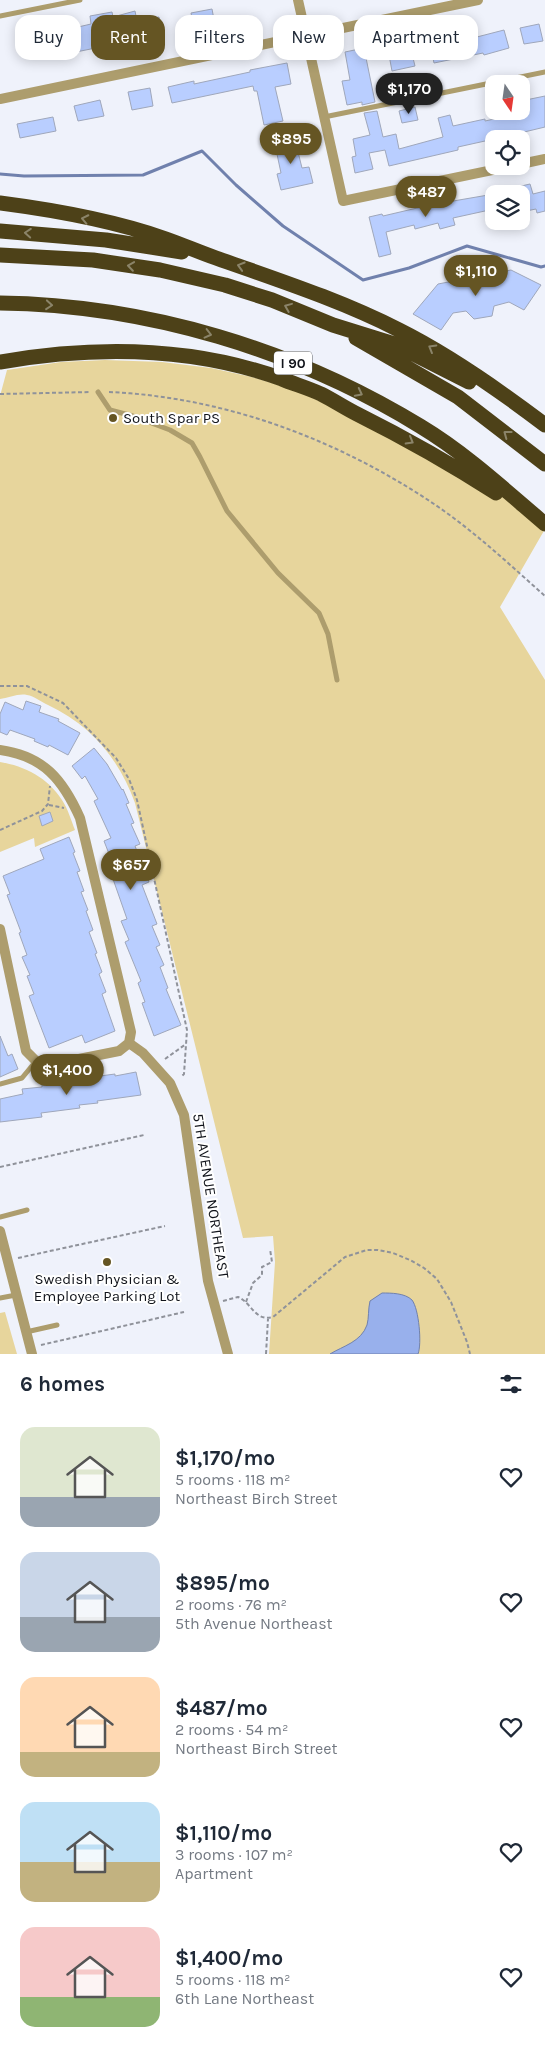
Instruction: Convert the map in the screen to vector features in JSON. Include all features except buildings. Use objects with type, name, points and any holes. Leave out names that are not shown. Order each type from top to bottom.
[{"type":"highway","points":[[0,204],[44,210],[132,229],[166,239],[300,287],[373,318],[426,345],[487,382],[545,425]]},
{"type":"highway","points":[[0,231],[106,240],[215,258]]},
{"type":"highway","points":[[0,255],[76,259],[160,270],[224,285],[272,300],[333,325],[394,344],[458,376],[512,409],[545,434]]},
{"type":"highway","name":"I 90","points":[[0,303],[69,307],[162,322],[220,336],[292,362],[342,384],[422,426],[494,480],[545,524]]},
{"type":"highway","points":[[333,325],[458,397],[545,464]]},
{"type":"highway","points":[[0,362],[44,355],[96,351],[146,352],[220,362],[280,378],[321,394],[397,434],[469,475],[545,524]]},
{"type":"highway","points":[[0,371],[82,360],[170,363],[211,368],[252,377],[351,411]]},
{"type":"street","points":[[298,0],[301,15]]},
{"type":"street","points":[[344,28],[478,0]]},
{"type":"street","points":[[0,99],[273,43]]},
{"type":"street","points":[[311,60],[343,201],[485,172]]},
{"type":"street","points":[[530,162],[545,159]]},
{"type":"street","points":[[0,750],[26,756],[43,765],[53,773],[70,795],[80,818],[131,1032],[129,1043],[119,1051],[49,1066],[36,1061],[26,1051],[0,929]]},
{"type":"street","name":"5TH AVENUE NORTHEAST","points":[[129,1043],[143,1053],[170,1083],[184,1115],[200,1232],[214,1304],[228,1354]]},
{"type":"street","points":[[0,1231],[32,1354]]},
{"type":"lane","points":[[0,16],[80,0]]},
{"type":"lane","points":[[324,117],[545,72]]},
{"type":"lane","points":[[98,392],[110,410],[133,416],[170,430],[192,443],[227,511],[278,573],[319,613],[328,634],[338,680]]},
{"type":"lane","points":[[0,1084],[22,1078],[36,1061]]},
{"type":"lane","points":[[0,1217],[27,1210]]},
{"type":"lane","points":[[0,1298],[16,1294]]},
{"type":"lane","points":[[26,1332],[57,1325]]},
{"type":"path","points":[[0,394],[98,392],[174,400],[231,412],[284,428],[342,450],[390,476],[436,505],[476,536],[545,596]]},
{"type":"path","points":[[0,686],[27,686],[63,703],[116,758],[129,779],[137,800],[187,1030],[184,1074],[181,1077]]},
{"type":"path","points":[[0,829],[42,811],[48,804],[50,786],[52,785]]},
{"type":"path","points":[[48,804],[69,809]]},
{"type":"path","points":[[165,1059],[186,1044]]},
{"type":"path","points":[[0,1167],[144,1135]]},
{"type":"path","points":[[18,1258],[165,1226]]},
{"type":"path","points":[[246,1302],[253,1283],[262,1275],[262,1267],[272,1262],[270,1249]]},
{"type":"path","points":[[214,1304],[238,1297],[246,1302],[258,1316],[268,1318],[277,1314],[346,1257],[367,1250],[378,1250],[393,1253],[410,1260],[424,1268],[436,1279],[451,1302],[470,1354]]},
{"type":"path","points":[[41,1345],[184,1312]]},
{"type":"path","points":[[266,1354],[268,1318]]},
{"type":"shaded area","points":[[105,360],[162,362],[211,368],[252,377],[301,392],[469,475],[545,524],[545,529],[500,607],[545,680],[545,1354],[269,1354],[275,1262],[273,1236],[243,1238],[135,803],[121,772],[112,758],[90,733],[63,713],[30,696],[21,695],[0,699],[0,396],[7,370],[61,362]]},
{"type":"shaded area","points":[[0,762],[27,770],[50,785],[64,803],[75,830],[35,847],[34,838],[0,852]]},
{"type":"shaded area","points":[[5,1312],[17,1354],[0,1354],[0,1313]]},
{"type":"water","points":[[382,1293],[394,1293],[412,1300],[419,1327],[420,1343],[418,1354],[330,1354],[361,1336],[367,1325],[370,1301]]},
{"type":"waterway","points":[[0,174],[24,176],[143,175],[202,151],[236,185],[283,226],[363,280],[409,268],[467,246],[541,267],[545,266]]},
{"type":"place","name":"South Spar PS","points":[[113,418]]},
{"type":"place","name":"Swedish Physician & Employee Parking Lot","points":[[107,1262]]}]
